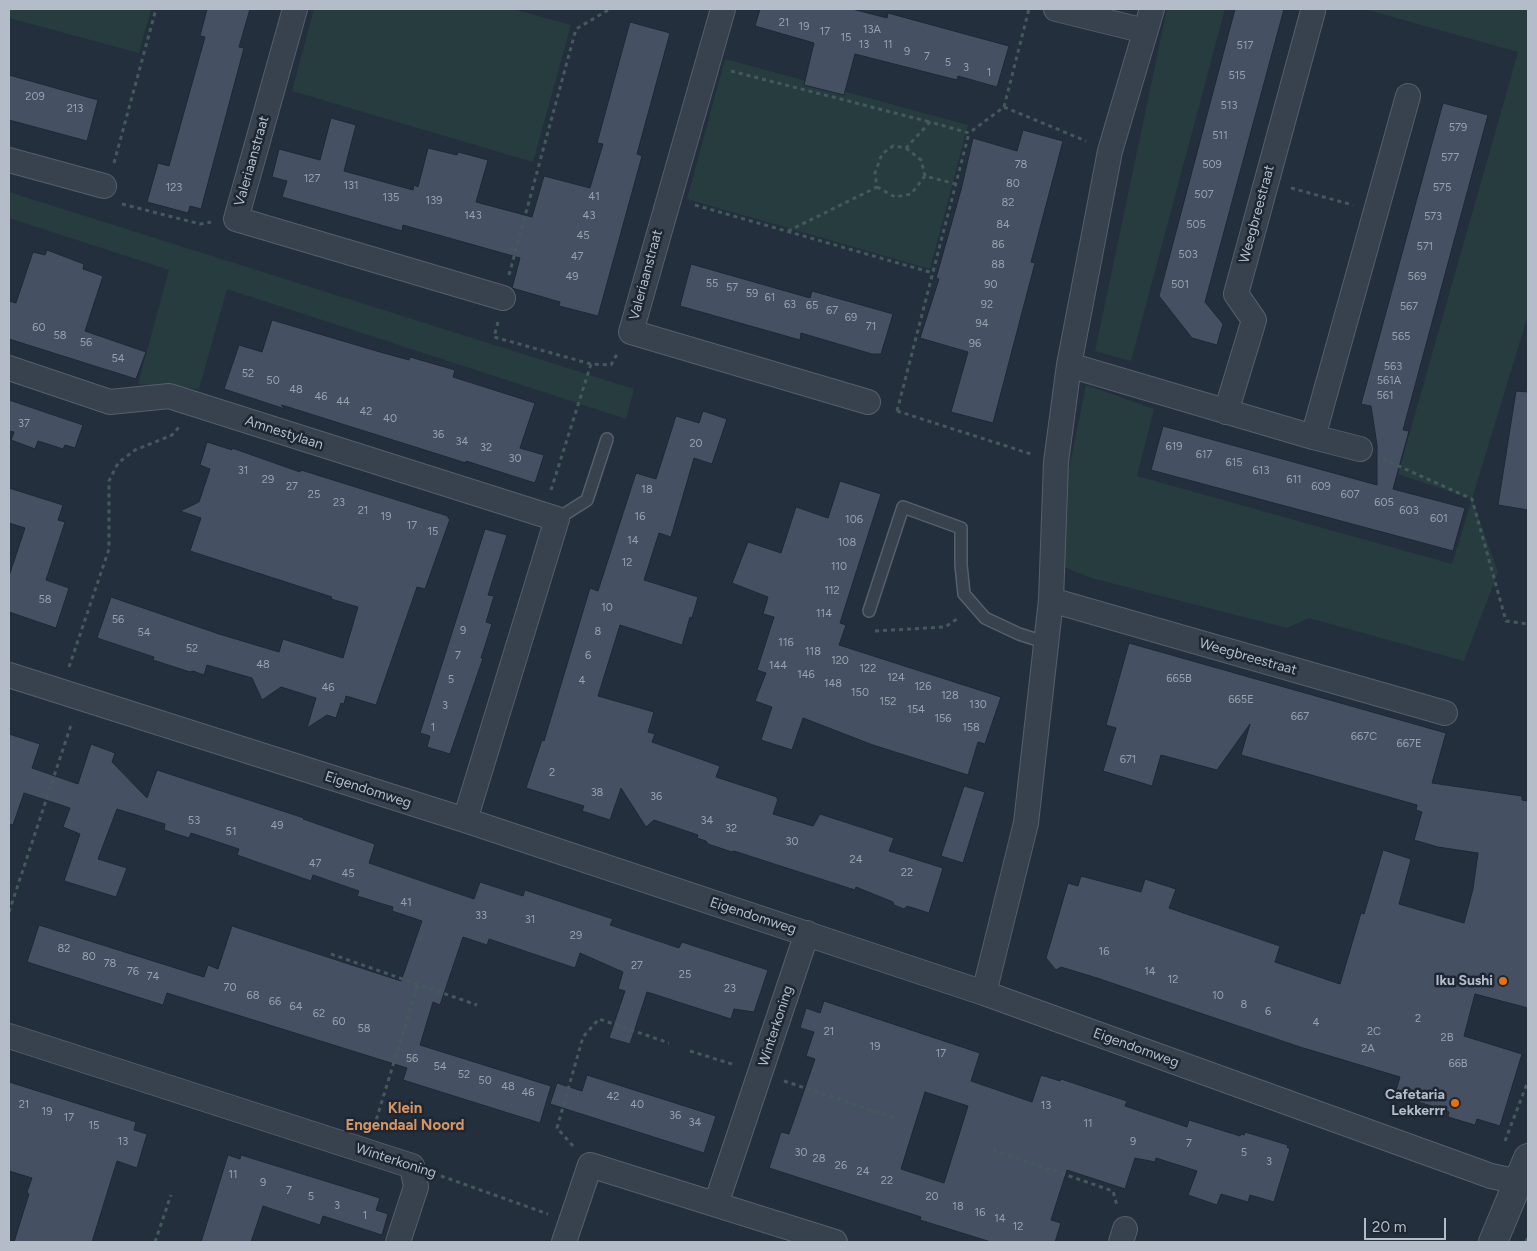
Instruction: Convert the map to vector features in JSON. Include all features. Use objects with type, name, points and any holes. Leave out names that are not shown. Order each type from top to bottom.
[{"type":"street","name":"Valeriaanstraat","points":[[295,9],[236,219],[503,298]]},
{"type":"street","name":"Valeriaanstraat","points":[[722,9],[631,332],[868,402]]},
{"type":"street","points":[[1056,9],[1145,31]]},
{"type":"street","points":[[984,993],[1026,823],[1047,643],[1051,600],[1056,462],[1069,366],[1110,151],[1152,9]]},
{"type":"street","name":"Weegbreestraat","points":[[1226,412],[1254,320],[1236,294],[1313,11]]},
{"type":"street","points":[[1313,437],[1408,96]]},
{"type":"street","points":[[9,160],[104,186]]},
{"type":"street","points":[[1069,366],[1360,449]]},
{"type":"street","name":"Amnestylaan","points":[[9,368],[110,402],[169,396],[557,519]]},
{"type":"street","points":[[465,820],[557,519]]},
{"type":"street","name":"Weegbreestraat","points":[[1051,600],[1445,713]]},
{"type":"street","name":"Eigendomweg","points":[[9,676],[465,820],[807,933],[984,993],[1491,1176],[1524,1170]]},
{"type":"street","name":"Winterkoning","points":[[716,1204],[807,933]]},
{"type":"street","name":"Winterkoning","points":[[9,1036],[412,1166]]},
{"type":"street","points":[[568,1232],[590,1165],[835,1242]]},
{"type":"street","points":[[398,1242],[416,1187],[412,1166]]},
{"type":"street","points":[[1493,1242],[1524,1170]]},
{"type":"lane","points":[[557,519],[587,500],[607,439]]},
{"type":"lane","points":[[869,611],[903,507],[962,528],[960,565],[964,594],[985,618],[1019,634],[1047,643]]},
{"type":"path","points":[[156,9],[111,173],[104,186],[118,203],[200,224],[236,219]]},
{"type":"path","points":[[610,9],[576,29],[494,337],[591,364],[611,365],[631,332]]},
{"type":"path","points":[[897,411],[969,133],[1004,108],[1029,9]]},
{"type":"path","points":[[707,65],[969,133]]},
{"type":"path","points":[[1004,108],[1110,151]]},
{"type":"path","points":[[906,148],[930,122]]},
{"type":"path","points":[[877,187],[875,173],[882,154],[892,146],[906,148],[921,160],[926,176]]},
{"type":"path","points":[[926,176],[956,184]]},
{"type":"path","points":[[877,187],[894,197],[911,194],[926,176]]},
{"type":"path","points":[[1267,181],[1376,212]]},
{"type":"path","points":[[788,231],[877,187]]},
{"type":"path","points":[[668,197],[933,273]]},
{"type":"path","points":[[557,519],[550,492],[591,364]]},
{"type":"path","points":[[868,402],[1056,462]]},
{"type":"path","points":[[9,912],[109,549],[109,481],[118,463],[135,450],[172,435],[200,406]]},
{"type":"path","points":[[1360,449],[1472,499],[1506,621],[1528,624]]},
{"type":"path","points":[[869,611],[867,631],[945,628],[975,607]]},
{"type":"path","points":[[331,954],[477,1005]]},
{"type":"path","points":[[367,1151],[418,984]]},
{"type":"path","points":[[590,1165],[557,1128],[583,1037],[598,1019],[669,1043]]},
{"type":"path","points":[[690,1050],[898,1118]]},
{"type":"path","points":[[993,1150],[1112,1191],[1123,1236]]},
{"type":"path","name":"Winterkoning","points":[[412,1166],[568,1232]]},
{"type":"path","points":[[155,1242],[170,1194]]},
{"type":"path","points":[[1526,1242],[1528,1237]]},
{"type":"green space","points":[[9,9],[151,9],[139,53],[9,18]]},
{"type":"green space","points":[[314,9],[513,9],[571,25],[533,162],[292,91]]},
{"type":"green space","points":[[1167,9],[1225,9],[1131,361],[1095,351]]},
{"type":"green space","points":[[1364,9],[1528,9],[1528,315],[1472,499],[1398,474],[1518,52]]},
{"type":"green space","points":[[725,59],[968,125],[930,269],[687,199]]},
{"type":"green space","points":[[9,192],[634,389],[626,419],[227,289],[199,389],[138,384],[169,270],[9,218]]},
{"type":"green space","points":[[1086,385],[1154,409],[1137,476],[1452,564],[1472,499],[1498,572],[1464,661],[1309,618],[1287,628],[1091,578],[1059,565],[1067,479]]},
{"type":"building","points":[[207,9],[250,9],[239,47],[244,48],[201,209],[190,206],[188,213],[147,202],[158,163],[169,166],[205,37],[200,36]]},
{"type":"building","points":[[760,9],[852,9],[887,18],[888,13],[1009,46],[997,87],[958,76],[957,80],[855,54],[844,95],[804,85],[814,43],[755,26]]},
{"type":"building","points":[[1235,9],[1284,9],[1205,302],[1223,324],[1217,345],[1192,338],[1159,296]]},
{"type":"building","points":[[630,22],[670,33],[637,154],[642,156],[598,316],[559,306],[560,302],[512,288],[520,258],[403,225],[402,231],[282,197],[287,181],[272,177],[279,149],[320,160],[331,118],[356,125],[344,171],[413,190],[414,185],[418,187],[428,148],[457,155],[458,152],[488,160],[476,202],[532,217],[544,176],[590,188],[603,144],[597,143]]},
{"type":"building","points":[[9,75],[98,100],[87,141],[9,120]]},
{"type":"building","points":[[1443,103],[1488,115],[1403,430],[1409,431],[1393,489],[1465,508],[1453,551],[1151,470],[1163,426],[1377,485],[1377,445],[1371,406],[1361,404]]},
{"type":"building","points":[[1023,130],[1063,141],[1031,262],[1035,263],[993,423],[951,412],[968,352],[920,338],[939,279],[936,278],[961,190],[973,138],[1017,151]]},
{"type":"building","points":[[47,250],[84,264],[83,269],[103,276],[85,331],[146,352],[136,379],[9,339],[9,301],[16,303],[33,252],[45,255]]},
{"type":"building","points":[[691,264],[810,298],[812,291],[893,314],[881,354],[872,354],[801,333],[800,340],[680,306]]},
{"type":"building","points":[[272,320],[409,360],[410,357],[455,370],[453,377],[535,403],[520,448],[544,455],[535,483],[224,389],[239,345],[262,352]]},
{"type":"building","points":[[1516,391],[1528,392],[1528,510],[1498,505]]},
{"type":"building","points":[[9,400],[83,425],[75,448],[65,445],[63,449],[38,441],[35,449],[11,440],[14,432],[9,431]]},
{"type":"building","points":[[703,411],[727,419],[712,464],[694,458],[671,537],[659,533],[644,580],[698,597],[692,618],[690,617],[682,645],[620,625],[598,696],[654,712],[648,732],[655,734],[652,742],[720,766],[716,777],[777,797],[773,814],[813,826],[820,814],[894,838],[889,851],[943,868],[929,913],[907,906],[904,909],[894,905],[893,902],[856,887],[855,890],[708,844],[706,841],[697,838],[698,835],[654,820],[646,827],[621,788],[610,820],[582,811],[584,806],[526,788],[542,740],[544,741],[590,588],[598,591],[636,473],[656,479],[676,416],[699,423]]},
{"type":"building","points":[[207,442],[232,450],[232,448],[300,472],[301,470],[448,516],[450,519],[425,589],[417,587],[376,705],[346,696],[344,704],[341,703],[336,718],[327,715],[307,728],[316,698],[281,687],[262,700],[252,678],[207,665],[204,675],[193,671],[190,672],[153,660],[154,657],[97,638],[111,597],[219,634],[279,652],[283,639],[343,658],[358,607],[190,551],[201,518],[180,511],[199,502],[210,469],[200,465]]},
{"type":"building","points":[[840,481],[881,494],[840,623],[846,625],[839,645],[1001,697],[985,744],[978,742],[968,775],[873,745],[803,718],[792,750],[761,740],[772,707],[755,701],[766,673],[757,670],[774,617],[763,614],[768,597],[732,583],[748,542],[781,553],[796,507],[828,518]]},
{"type":"building","points":[[9,488],[63,505],[58,520],[65,522],[46,580],[69,588],[56,628],[9,612],[9,576],[25,528],[9,523]]},
{"type":"building","points":[[485,529],[507,535],[488,595],[494,596],[486,622],[492,624],[481,658],[483,658],[450,754],[427,747],[430,736],[420,733]]},
{"type":"building","points":[[1129,643],[1446,733],[1432,783],[1522,796],[1522,800],[1528,801],[1528,1008],[1475,994],[1464,1036],[1522,1054],[1500,1126],[1477,1119],[1475,1125],[1448,1117],[1449,1112],[1395,1094],[1400,1077],[1300,1047],[1097,978],[1061,967],[1056,970],[1046,958],[1068,883],[1078,886],[1081,876],[1141,892],[1145,879],[1176,889],[1169,908],[1280,946],[1275,962],[1340,984],[1361,913],[1364,914],[1383,850],[1411,859],[1399,904],[1464,923],[1473,889],[1478,853],[1438,847],[1414,840],[1422,812],[1416,810],[1417,805],[1241,755],[1250,724],[1217,770],[1161,755],[1152,786],[1103,771],[1116,728],[1106,725]]},
{"type":"building","points":[[9,734],[40,744],[32,768],[78,784],[91,744],[115,753],[112,762],[147,798],[157,770],[304,818],[375,844],[369,863],[474,899],[480,882],[523,896],[525,890],[613,919],[610,925],[679,948],[682,942],[768,970],[754,1012],[734,1009],[731,1019],[647,992],[630,1044],[609,1038],[625,991],[618,989],[623,972],[580,953],[575,968],[489,939],[487,945],[463,937],[440,1005],[433,1002],[420,1045],[551,1086],[540,1123],[403,1080],[407,1068],[167,993],[163,1005],[27,962],[39,925],[204,977],[208,965],[218,969],[232,926],[401,981],[422,921],[392,911],[393,907],[357,896],[359,891],[313,875],[311,881],[237,855],[239,849],[191,833],[189,838],[164,830],[165,824],[117,809],[98,859],[127,868],[116,897],[64,881],[80,834],[63,827],[70,808],[24,793],[13,825],[9,824]]},
{"type":"building","points":[[964,786],[985,792],[963,863],[941,856]]},
{"type":"building","points":[[824,1001],[980,1053],[971,1081],[1032,1102],[1041,1075],[1060,1081],[1061,1079],[1127,1101],[1125,1106],[1187,1127],[1189,1120],[1240,1136],[1241,1134],[1244,1135],[1245,1132],[1288,1145],[1287,1147],[1290,1149],[1274,1202],[1250,1195],[1248,1202],[1221,1194],[1217,1205],[1188,1195],[1197,1171],[1156,1158],[1155,1162],[1135,1158],[1125,1189],[1067,1170],[1051,1220],[1061,1223],[1055,1242],[991,1242],[920,1220],[921,1217],[769,1168],[781,1132],[789,1134],[815,1059],[806,1056],[814,1032],[800,1028],[806,1008],[820,1013]],"holes":[[[925,1092],[968,1106],[944,1183],[901,1169]]]},
{"type":"building","points":[[587,1075],[716,1116],[704,1153],[550,1104],[557,1083],[582,1091]]},
{"type":"building","points":[[9,1082],[136,1122],[134,1130],[147,1134],[137,1168],[117,1161],[92,1242],[14,1242],[32,1178],[9,1171]]},
{"type":"building","points":[[228,1155],[240,1159],[241,1155],[380,1198],[376,1210],[388,1214],[382,1235],[323,1216],[320,1225],[263,1206],[251,1242],[201,1242]]},
{"type":"place","name":"Iku Sushi","points":[[1503,981]]},
{"type":"place","name":"Cafetaria Lekkerrr","points":[[1455,1103]]},
{"type":"district","name":"Klein Engendaal Noord","points":[[405,1118]]}]
